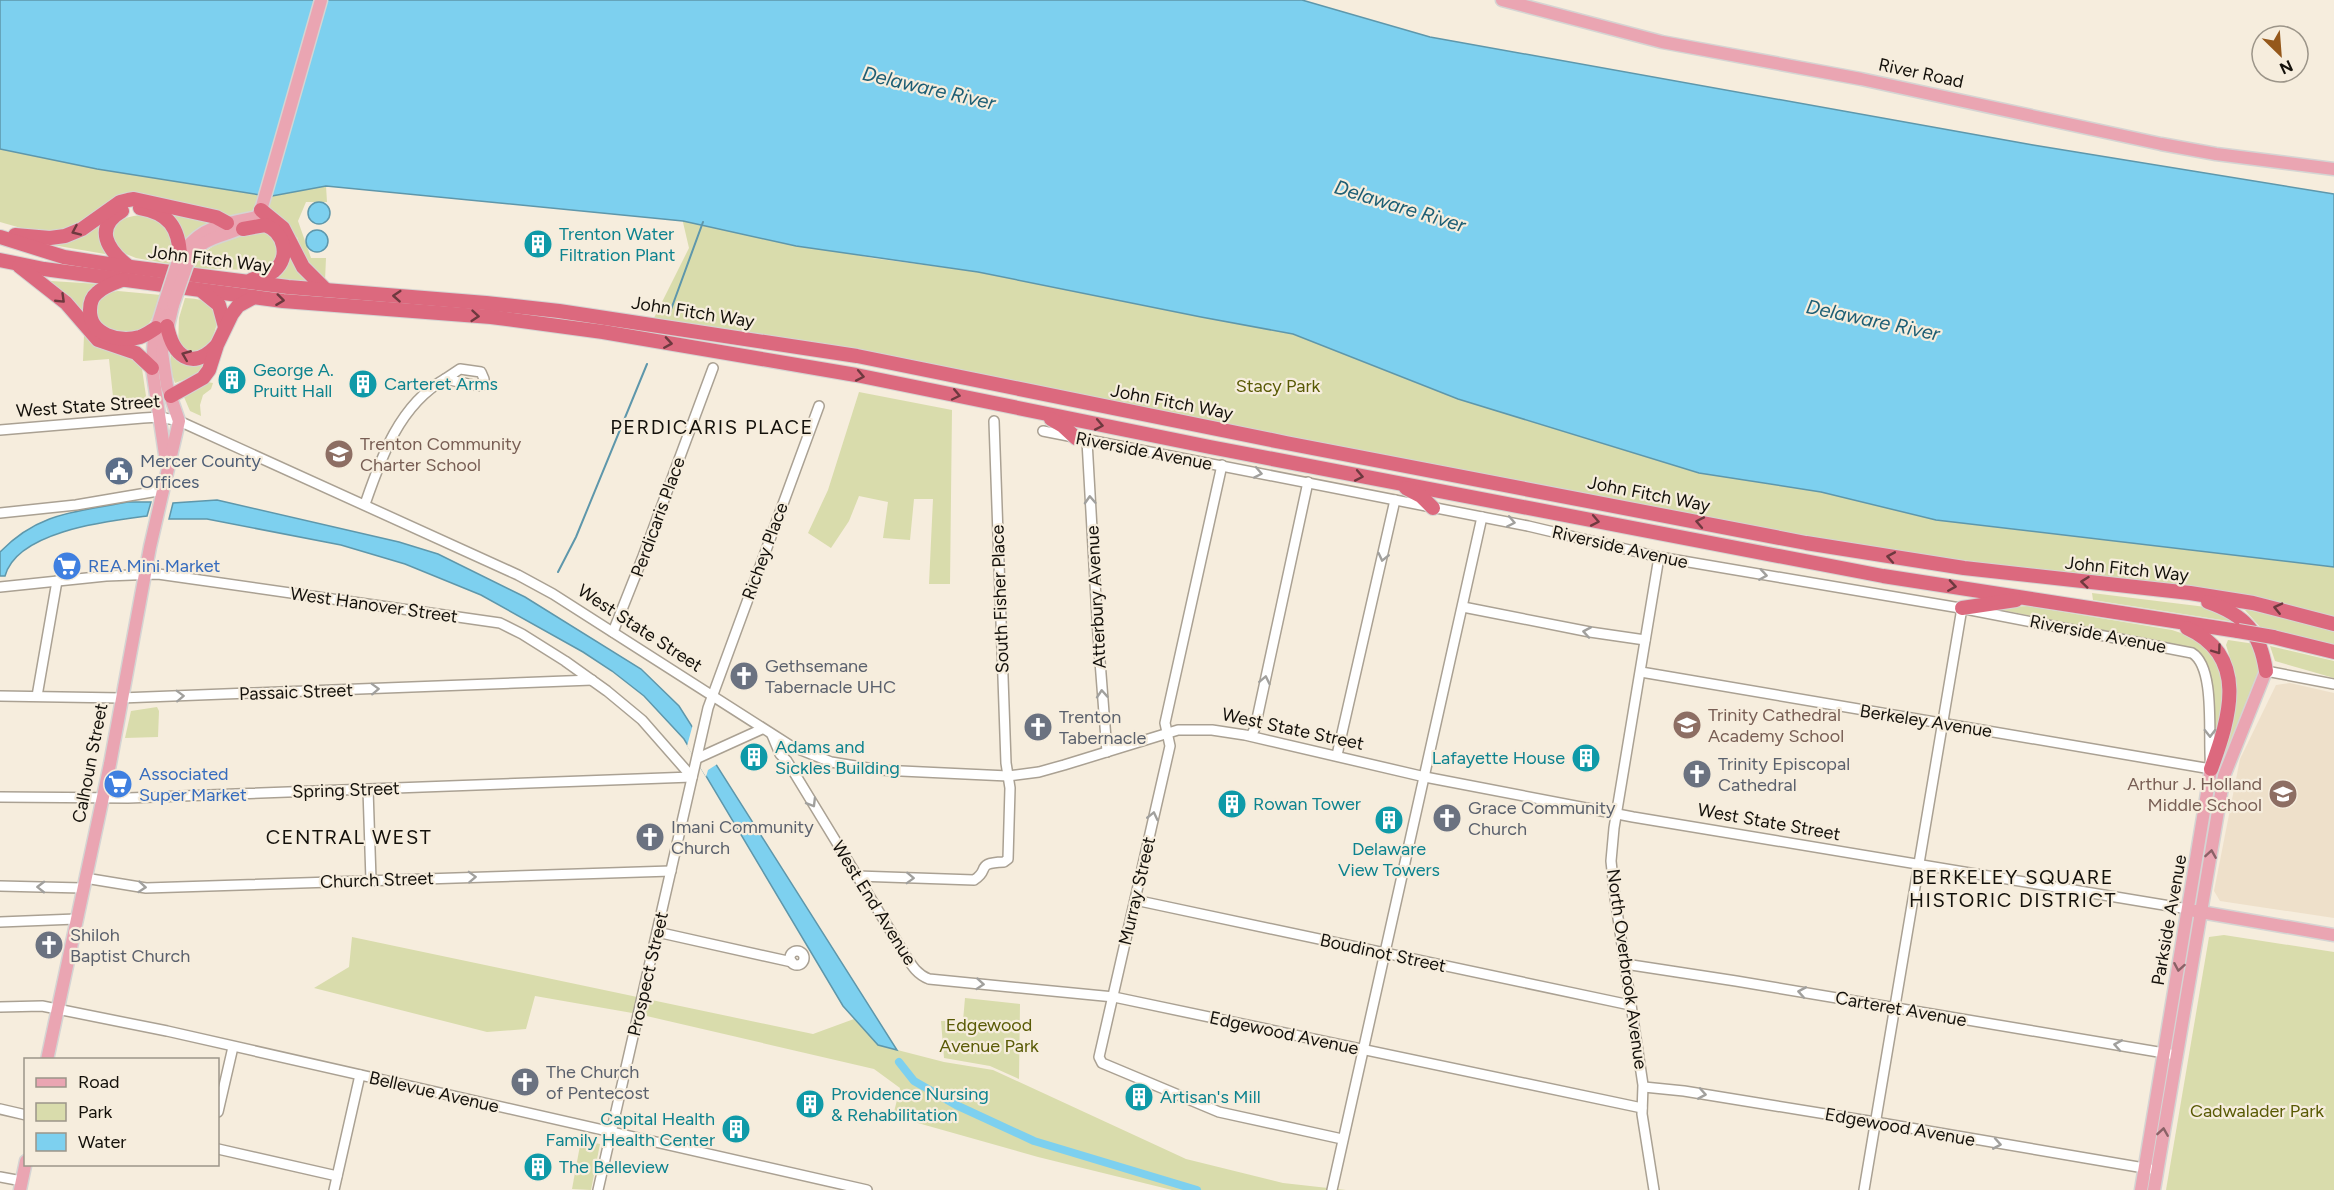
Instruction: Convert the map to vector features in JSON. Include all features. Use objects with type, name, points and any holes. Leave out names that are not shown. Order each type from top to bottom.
[{"type":"highway","points":[[0,235],[50,238],[65,236],[82,229],[120,202],[134,200],[216,217],[227,223]]},
{"type":"highway","points":[[128,266],[111,251],[106,232],[113,217],[130,208],[152,212],[172,224],[179,238],[182,258]]},
{"type":"highway","points":[[260,210],[283,228],[303,267],[326,290]]},
{"type":"highway","points":[[243,229],[258,225],[269,226],[279,235],[284,252],[279,266],[272,273],[247,282]]},
{"type":"highway","name":"John Fitch Way","points":[[0,235],[64,257],[247,282],[567,312],[848,355],[1286,443],[1806,543],[1964,568],[2253,603],[2334,624]]},
{"type":"highway","name":"John Fitch Way","points":[[0,260],[122,280],[254,297],[491,317],[603,332],[856,375],[1394,483],[1883,576],[2238,631],[2334,652]]},
{"type":"highway","points":[[15,263],[55,292],[98,340],[136,353],[152,368]]},
{"type":"highway","points":[[122,280],[99,291],[93,298],[89,313],[96,328],[107,335],[129,339],[146,335],[162,327],[176,351],[186,357],[204,357],[218,345]]},
{"type":"highway","points":[[201,290],[219,305],[225,327]]},
{"type":"highway","points":[[171,396],[203,378],[209,370],[225,327],[238,306],[254,297]]},
{"type":"highway","points":[[1041,413],[1082,440]]},
{"type":"highway","points":[[1394,483],[1420,496],[1433,508]]},
{"type":"highway","points":[[2124,586],[2209,602],[2230,610],[2249,625],[2260,644],[2266,671]]},
{"type":"highway","points":[[1962,609],[2031,598]]},
{"type":"highway","points":[[2168,620],[2209,640],[2220,652],[2228,670],[2229,695],[2225,719],[2211,769]]},
{"type":"main road","points":[[260,210],[321,0]]},
{"type":"main road","name":"River Road","points":[[1502,0],[1662,42],[1871,81],[2161,144],[2216,154],[2334,169]]},
{"type":"main road","name":"Calhoun Street","points":[[167,474],[166,453],[152,368],[182,258],[199,234],[260,210]]},
{"type":"main road","name":"Calhoun Street","points":[[182,258],[206,240],[243,229],[260,210]]},
{"type":"main road","name":"Calhoun Street","points":[[47,1058],[67,974],[145,574],[179,421],[163,369],[162,327]]},
{"type":"main road","name":"Parkside Avenue","points":[[2141,1190],[2151,1169],[2195,910],[2226,766],[2258,696],[2266,671]]},
{"type":"main road","name":"Parkside Avenue","points":[[2195,910],[2211,769]]},
{"type":"main road","name":"West State Street","points":[[2195,910],[2334,935]]},
{"type":"main road","points":[[21,1185],[25,1166]]},
{"type":"main road","name":"Parkside Avenue","points":[[2151,1169],[2154,1190]]},
{"type":"street","name":"Perdicaris Place","points":[[613,632],[713,368]]},
{"type":"street","points":[[365,504],[380,461],[396,429],[433,386],[445,379]]},
{"type":"street","name":"Richey Place","points":[[712,697],[819,406]]},
{"type":"street","name":"West State Street","points":[[0,430],[160,417],[179,421],[518,575],[553,594],[772,735],[798,750],[831,762],[880,770],[1008,776],[1039,772],[1168,734],[1195,729],[1251,736],[1425,777],[1617,814],[2195,910]]},
{"type":"street","name":"South Fisher Place","points":[[857,876],[977,879],[987,863],[1006,861],[1009,837],[1008,776],[994,421]]},
{"type":"street","name":"Riverside Avenue","points":[[1043,431],[1482,517],[1659,557],[2163,646],[2192,653],[2198,657]]},
{"type":"street","name":"Atterbury Avenue","points":[[1082,440],[1107,752]]},
{"type":"street","name":"Murray Street","points":[[1222,465],[1165,723],[1170,747],[1100,1057],[1102,1063],[1219,1112],[1342,1139]]},
{"type":"street","points":[[1251,736],[1255,728],[1308,483]]},
{"type":"street","points":[[0,513],[162,496]]},
{"type":"street","points":[[1337,755],[1395,500]]},
{"type":"street","points":[[1332,1190],[1482,517]]},
{"type":"street","name":"North Overbrook Avenue","points":[[1642,1108],[1644,1088],[1630,1005],[1611,861],[1659,557]]},
{"type":"street","name":"West Hanover Street","points":[[0,587],[145,574],[500,623],[522,634],[592,680],[642,720],[692,777]]},
{"type":"street","points":[[37,696],[57,581]]},
{"type":"street","points":[[1463,607],[1590,633],[1645,640]]},
{"type":"street","points":[[1864,1190],[1962,609]]},
{"type":"street","name":"Parkside Avenue","points":[[2198,657],[2204,670],[2208,699],[2211,769]]},
{"type":"street","points":[[2266,671],[2334,684]]},
{"type":"street","name":"Berkeley Avenue","points":[[1641,672],[2211,769]]},
{"type":"street","name":"Passaic Street","points":[[0,696],[121,698],[592,680]]},
{"type":"street","name":"Prospect Street","points":[[598,1190],[712,697]]},
{"type":"street","points":[[698,760],[762,729]]},
{"type":"street","name":"West End Avenue","points":[[772,735],[780,754],[787,761],[910,962],[922,976]]},
{"type":"street","points":[[787,761],[798,750]]},
{"type":"street","name":"Spring Street","points":[[0,797],[101,798],[692,777]]},
{"type":"street","points":[[368,789],[371,880]]},
{"type":"street","name":"Church Street","points":[[0,886],[146,888],[671,871]]},
{"type":"street","name":"Boudinot Street","points":[[1135,900],[1630,1005]]},
{"type":"street","points":[[0,922],[77,916]]},
{"type":"street","points":[[657,932],[792,962]]},
{"type":"street","name":"Carteret Avenue","points":[[1625,964],[2170,1054]]},
{"type":"street","name":"Edgewood Avenue","points":[[922,976],[929,979],[1114,997],[1642,1108]]},
{"type":"street","name":"Bellevue Avenue","points":[[0,1007],[42,1006],[57,1009],[867,1190]]},
{"type":"street","points":[[219,1109],[233,1047]]},
{"type":"street","points":[[334,1190],[360,1076]]},
{"type":"street","name":"Edgewood Avenue","points":[[1644,1088],[1684,1091],[2151,1169]]},
{"type":"street","points":[[1642,1108],[1654,1190]]},
{"type":"street","points":[[0,1109],[24,1114]]},
{"type":"street","points":[[219,1149],[337,1176]]},
{"type":"street","points":[[0,1177],[21,1185]]},
{"type":"shaded area","name":"Arthur J. Holland Middle School","points":[[2290,683],[2334,693],[2334,918],[2220,901],[2214,891],[2240,759],[2276,685]]},
{"type":"green space","points":[[0,149],[97,169],[261,195],[272,196],[326,186],[327,202],[306,202],[298,221],[311,258],[326,258],[325,281],[308,267],[297,237],[133,196],[65,233],[35,232],[0,222]]},
{"type":"green space","points":[[164,212],[218,221],[195,232],[185,243]]},
{"type":"green space","points":[[110,215],[103,237],[105,254],[41,243]]},
{"type":"green space","points":[[141,215],[160,222],[170,231],[174,244],[170,264],[136,258],[116,250],[111,231],[117,223],[124,219]]},
{"type":"green space","name":"Stacy Park","points":[[682,218],[872,258],[978,272],[1293,334],[1458,399],[1699,473],[1821,492],[1936,520],[2334,567],[2334,625],[2286,610],[1964,568],[888,363],[651,324],[689,248]]},
{"type":"green space","points":[[254,231],[268,234],[277,246],[275,260],[264,270],[257,272],[194,268],[205,252],[212,247]]},
{"type":"green space","points":[[290,248],[310,282],[272,279]]},
{"type":"green space","points":[[51,281],[99,284],[87,320],[51,283]]},
{"type":"green space","points":[[118,291],[161,295],[152,319],[142,332],[127,337],[117,335],[97,321],[96,309],[99,300],[106,294]]},
{"type":"green space","points":[[185,298],[206,302],[219,318],[208,345],[204,349],[191,353],[178,345],[179,318]]},
{"type":"green space","points":[[84,335],[141,362],[146,396],[140,404],[114,406],[109,359],[83,361]]},
{"type":"green space","points":[[171,349],[212,357],[203,373],[175,383],[170,369]]},
{"type":"green space","points":[[207,382],[213,383],[211,389],[203,395],[200,405],[201,416],[190,411],[184,397]]},
{"type":"green space","points":[[859,392],[952,410],[950,584],[929,584],[933,499],[914,499],[910,540],[883,538],[888,502],[859,496],[849,521],[831,548],[808,533],[828,490]]},
{"type":"green space","points":[[2092,593],[2214,608],[2241,623],[2093,600]]},
{"type":"green space","points":[[2028,606],[2172,630],[2199,639],[2214,653],[2223,671],[2225,700],[2215,746],[2211,681],[2202,658],[2195,648],[1992,608]]},
{"type":"green space","points":[[2244,609],[2334,632],[2334,645],[2261,628]]},
{"type":"green space","points":[[2228,640],[2255,644],[2260,672],[2253,698],[2225,755],[2235,699],[2236,677],[2226,645]]},
{"type":"green space","points":[[2270,646],[2334,661],[2334,678],[2275,661]]},
{"type":"green space","points":[[157,707],[159,711],[158,737],[125,738],[131,711]]},
{"type":"green space","name":"Cadwalader Park","points":[[2224,935],[2334,952],[2334,1190],[2166,1190],[2209,937]]},
{"type":"green space","points":[[352,937],[813,1034],[854,1019],[878,1045],[944,1062],[993,1070],[1186,1159],[1283,1183],[1346,1190],[1172,1190],[1038,1157],[893,1116],[900,1088],[874,1069],[638,1014],[535,996],[526,1029],[487,1032],[314,988],[349,967]]},
{"type":"green space","name":"Edgewood Avenue Park","points":[[965,998],[1020,1004],[1019,1079],[990,1066],[944,1058],[941,1021],[963,1021]]},
{"type":"green space","points":[[581,1140],[600,1144],[591,1190],[572,1189]]},
{"type":"water","name":"Delaware River","points":[[0,0],[1302,0],[1430,37],[2033,145],[2334,194],[2334,567],[1936,520],[1821,492],[1699,473],[1458,399],[1293,334],[978,272],[796,246],[683,221],[326,186],[272,196],[260,195],[97,169],[0,149]]},
{"type":"water","points":[[319,202],[327,205],[330,213],[327,221],[319,224],[311,221],[308,213],[311,205]]},
{"type":"water","points":[[317,230],[325,233],[328,241],[325,249],[317,252],[309,249],[306,241],[309,233]]},
{"type":"water","points":[[217,500],[399,542],[438,554],[525,597],[641,669],[679,706],[897,1050],[878,1045],[843,1006],[684,739],[644,696],[583,652],[481,595],[405,564],[341,545],[207,519],[169,519],[173,503]]},
{"type":"water","points":[[128,502],[151,502],[147,516],[88,525],[45,539],[27,548],[13,561],[5,576],[0,576],[0,552],[29,529],[59,516]]},
{"type":"pier","points":[[693,724],[719,763],[708,770],[706,777],[687,746]]},
{"type":"waterway","points":[[669,315],[703,222]]},
{"type":"waterway","points":[[558,572],[576,537],[647,364]]},
{"type":"waterway","points":[[899,1062],[914,1081],[956,1105],[1034,1141],[1197,1190]]},
{"type":"place","name":"Trenton Water Filtration Plant","points":[[538,244]]},
{"type":"place","name":"George A. Pruitt Hall","points":[[232,380]]},
{"type":"place","name":"Carteret Arms","points":[[363,384]]},
{"type":"place","name":"Trenton Community Charter School","points":[[339,454]]},
{"type":"place","name":"Mercer County Offices","points":[[119,471]]},
{"type":"place","name":"REA Mini Market","points":[[67,566]]},
{"type":"place","name":"Gethsemane Tabernacle UHC","points":[[744,676]]},
{"type":"place","name":"Trinity Cathedral Academy School","points":[[1687,725]]},
{"type":"place","name":"Trenton Tabernacle","points":[[1038,727]]},
{"type":"place","name":"Adams and Sickles Building","points":[[754,757]]},
{"type":"place","name":"Lafayette House","points":[[1586,758]]},
{"type":"place","name":"Trinity Episcopal Cathedral","points":[[1697,774]]},
{"type":"place","name":"Associated Super Market","points":[[118,784]]},
{"type":"place","name":"Arthur J. Holland Middle School","points":[[2283,794]]},
{"type":"place","name":"Rowan Tower","points":[[1232,804]]},
{"type":"place","name":"Grace Community Church","points":[[1447,818]]},
{"type":"place","name":"Delaware View Towers","points":[[1389,820]]},
{"type":"place","name":"Imani Community Church","points":[[650,837]]},
{"type":"place","name":"Shiloh Baptist Church","points":[[49,945]]},
{"type":"place","name":"The Church of Pentecost","points":[[525,1082]]},
{"type":"place","name":"Artisan's Mill","points":[[1139,1097]]},
{"type":"place","name":"Providence Nursing & Rehabilitation","points":[[810,1104]]},
{"type":"place","name":"Capital Health Family Health Center","points":[[736,1129]]},
{"type":"place","name":"The Belleview","points":[[538,1167]]},
{"type":"district","name":"PERDICARIS PLACE","points":[[712,427]]},
{"type":"district","name":"CENTRAL WEST","points":[[349,837]]},
{"type":"district","name":"BERKELEY SQUARE HISTORIC DISTRICT","points":[[2013,888]]}]
